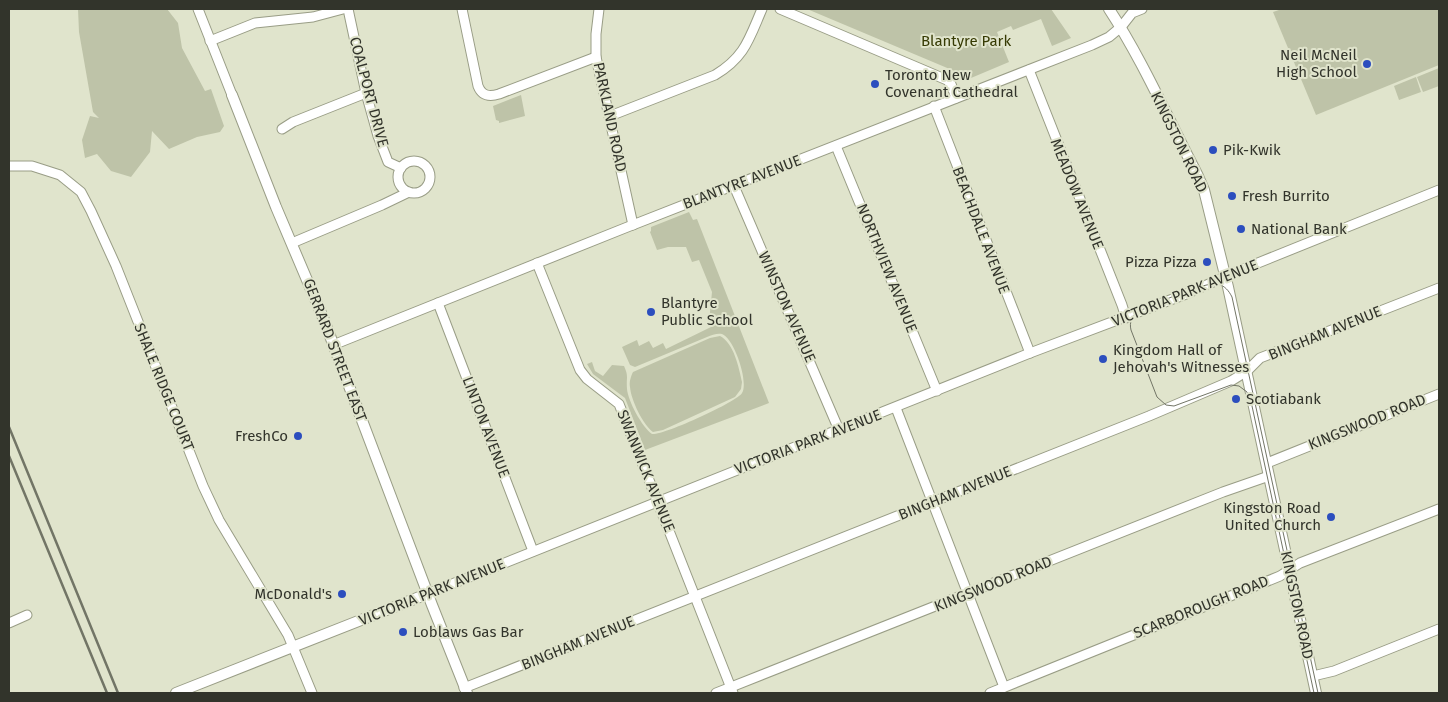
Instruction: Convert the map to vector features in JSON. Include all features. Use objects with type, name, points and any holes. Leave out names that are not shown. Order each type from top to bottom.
[{"type":"main road","name":"KINGSTON ROAD","points":[[1109,9],[1121,27],[1204,190],[1247,371],[1316,693]]},
{"type":"main road","name":"GERRARD STREET EAST","points":[[232,95],[333,345],[427,594],[466,691]]},
{"type":"main road","name":"VICTORIA PARK AVENUE","points":[[176,693],[427,594]]},
{"type":"street","name":"GERRARD STREET EAST","points":[[198,9],[232,95]]},
{"type":"street","points":[[210,41],[255,23],[313,17],[343,9]]},
{"type":"street","name":"COALPORT DRIVE","points":[[348,9],[366,94],[378,136],[388,162],[401,168]]},
{"type":"street","points":[[462,9],[478,86],[483,94],[488,96],[499,94],[596,57]]},
{"type":"street","name":"PARKLAND ROAD","points":[[600,9],[596,34],[596,57],[633,225]]},
{"type":"street","points":[[610,116],[715,75],[730,66],[747,44],[762,9]]},
{"type":"street","points":[[780,9],[947,80],[951,84],[956,98]]},
{"type":"street","name":"BLANTYRE AVENUE","points":[[333,345],[1109,37],[1121,27],[1132,13],[1142,9]]},
{"type":"street","name":"MEADOW AVENUE","points":[[1028,70],[1126,318]]},
{"type":"street","points":[[282,129],[294,122],[366,94]]},
{"type":"street","name":"BEACHDALE AVENUE","points":[[934,106],[1030,354]]},
{"type":"street","name":"NORTHVIEW AVENUE","points":[[836,146],[937,391]]},
{"type":"street","points":[[292,243],[409,192],[419,192],[427,186],[430,171],[423,163],[413,160],[404,164],[398,179],[400,184],[409,192]]},
{"type":"street","name":"SHALE RIDGE COURT","points":[[9,166],[32,166],[60,175],[80,192],[116,266],[203,486],[219,520],[294,647],[312,693]]},
{"type":"street","name":"WINSTON AVENUE","points":[[734,186],[839,430]]},
{"type":"street","name":"VICTORIA PARK AVENUE","points":[[427,594],[1030,354],[1126,318],[1439,190]]},
{"type":"street","name":"SWANWICK AVENUE","points":[[538,264],[578,367],[587,379],[619,404],[732,690]]},
{"type":"street","name":"BINGHAM AVENUE","points":[[466,691],[696,596],[1149,416],[1231,381],[1247,371],[1260,358],[1439,288]]},
{"type":"street","name":"LINTON AVENUE","points":[[438,303],[533,551]]},
{"type":"street","name":"KINGSWOOD ROAD","points":[[1267,463],[1439,394]]},
{"type":"street","points":[[896,408],[1004,687]]},
{"type":"street","name":"KINGSWOOD ROAD","points":[[716,693],[732,690],[1223,492],[1269,476]]},
{"type":"street","name":"SCARBOROUGH ROAD","points":[[990,693],[1280,576],[1300,563],[1439,509]]},
{"type":"street","points":[[9,623],[28,615]]},
{"type":"street","points":[[1313,676],[1334,671],[1439,630]]},
{"type":"green space","points":[[78,9],[167,9],[178,23],[182,48],[205,91],[211,89],[224,126],[220,132],[197,137],[169,149],[152,131],[150,152],[131,177],[111,171],[97,154],[85,158],[82,140],[90,116],[99,118],[93,112],[79,32]]},
{"type":"green space","name":"Blantyre Park","points":[[807,9],[1051,9],[1071,38],[1052,46],[1041,19],[1013,30],[1011,26],[997,32],[1009,62],[971,78]]},
{"type":"green space","points":[[1282,9],[1439,9],[1439,65],[1316,115],[1273,12]]},
{"type":"green space","points":[[1439,68],[1439,86],[1423,92],[1417,77]]},
{"type":"green space","points":[[1416,77],[1421,92],[1399,100],[1394,86]]},
{"type":"green space","points":[[521,95],[525,116],[499,123],[496,120],[493,106]]},
{"type":"green space","points":[[689,212],[693,220],[697,219],[769,403],[645,450],[625,398],[593,374],[587,364],[592,362],[595,371],[603,376],[612,365],[624,366],[630,400],[640,420],[652,434],[670,430],[714,410],[737,397],[742,393],[744,387],[739,361],[731,343],[722,334],[709,336],[635,367],[630,365],[622,347],[637,340],[639,346],[649,341],[653,348],[663,343],[666,349],[711,327],[712,292],[699,260],[692,262],[686,247],[668,247],[657,250],[650,232],[651,227]]},
{"type":"green space","points":[[720,336],[729,344],[735,356],[742,382],[741,389],[735,397],[663,430],[653,432],[638,412],[633,399],[630,383],[633,372],[710,338]]},
{"type":"tram line","points":[[1314,693],[1252,406],[1247,392],[1239,386],[1231,385],[1174,406],[1166,405],[1157,397],[1131,330],[1130,324],[1132,319],[1139,311],[1202,286],[1218,284],[1226,289],[1232,297],[1318,693]]},
{"type":"railway","points":[[9,427],[118,693]]},
{"type":"railway","points":[[9,456],[107,693]]},
{"type":"place","name":"Neil McNeil High School","points":[[1367,64]]},
{"type":"place","name":"Toronto New Covenant Cathedral","points":[[875,84]]},
{"type":"place","name":"Pik-Kwik","points":[[1213,150]]},
{"type":"place","name":"Fresh Burrito","points":[[1232,196]]},
{"type":"place","name":"National Bank","points":[[1241,229]]},
{"type":"place","name":"Pizza Pizza","points":[[1207,262]]},
{"type":"place","name":"Blantyre Public School","points":[[651,312]]},
{"type":"place","name":"Kingdom Hall of Jehovah's Witnesses","points":[[1103,359]]},
{"type":"place","name":"Scotiabank","points":[[1236,399]]},
{"type":"place","name":"FreshCo","points":[[298,436]]},
{"type":"place","name":"Kingston Road United Church","points":[[1331,517]]},
{"type":"place","name":"McDonald's","points":[[342,594]]},
{"type":"place","name":"Loblaws Gas Bar","points":[[403,632]]}]
